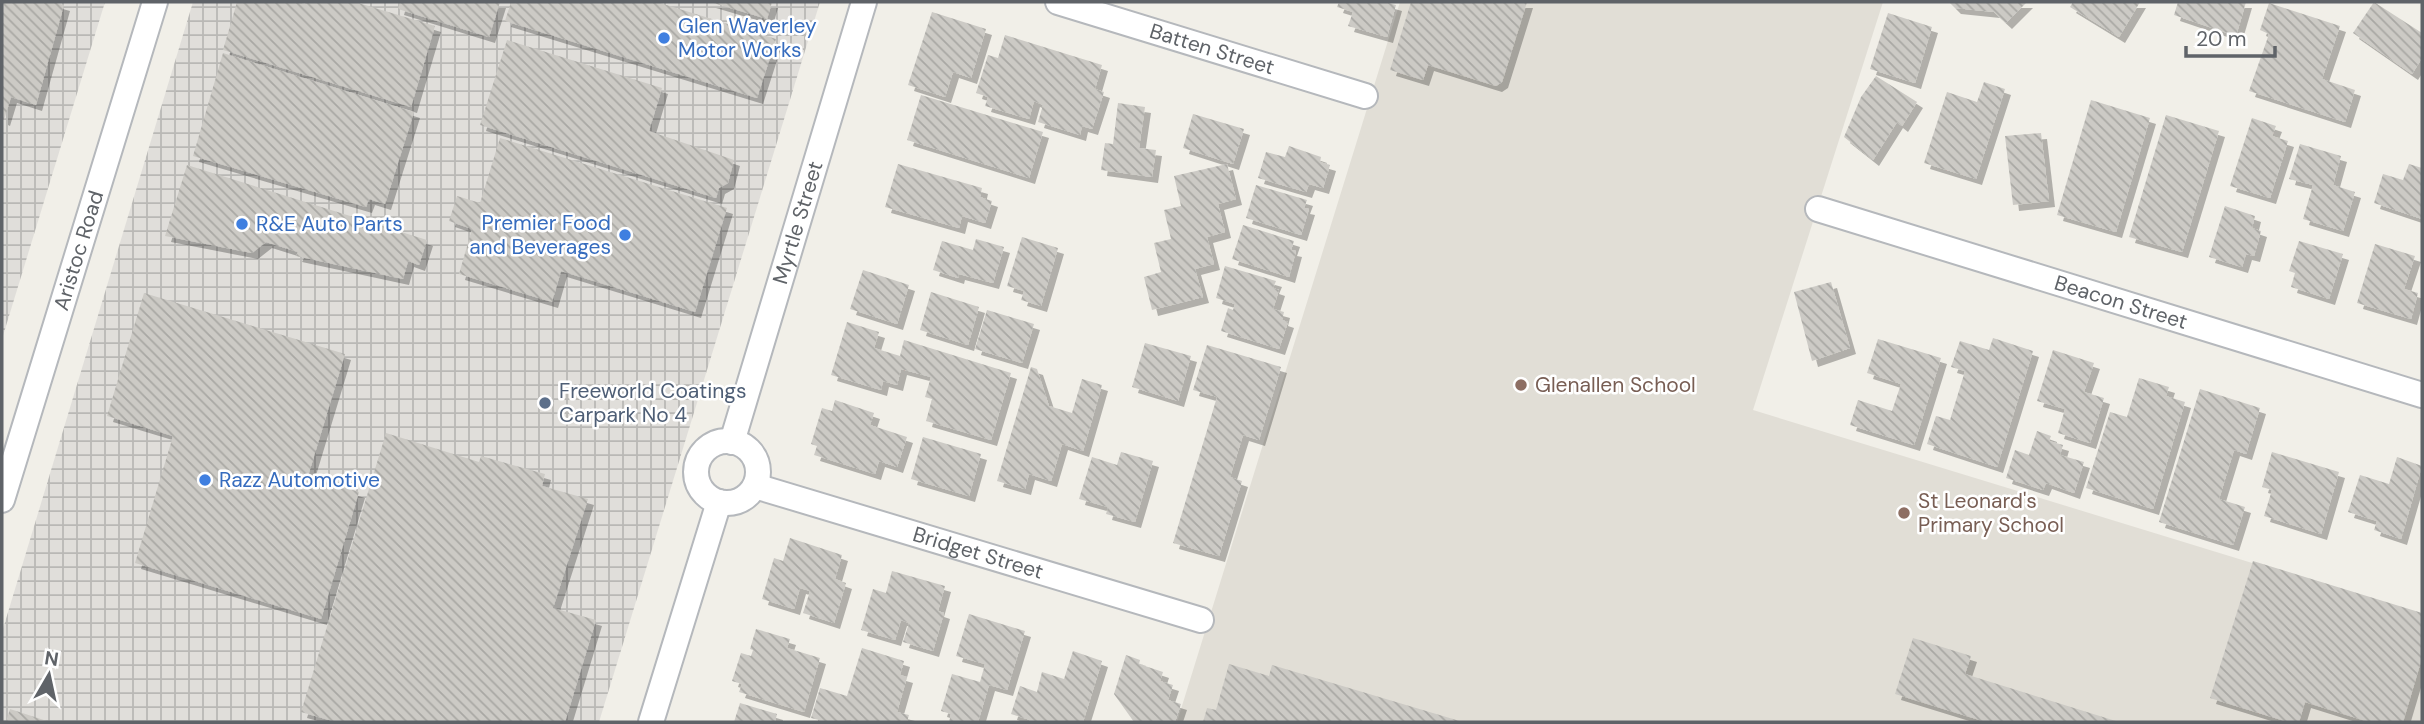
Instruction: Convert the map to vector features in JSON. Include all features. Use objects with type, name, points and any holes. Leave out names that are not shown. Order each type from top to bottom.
[{"type":"street","name":"Aristoc Road","points":[[2,500],[155,2]]},
{"type":"street","name":"Myrtle Street","points":[[732,442],[864,2]]},
{"type":"street","name":"Batten Street","points":[[1058,2],[1365,96]]},
{"type":"street","name":"Beacon Street","points":[[1818,209],[2422,396]]},
{"type":"street","points":[[732,442],[750,452],[756,462],[758,476],[748,495],[739,501],[719,502],[702,491],[696,477],[697,466],[708,448],[718,443],[732,442]]},
{"type":"street","name":"Bridget Street","points":[[755,486],[1200,620]]},
{"type":"street","points":[[651,722],[719,502]]},
{"type":"shaded area","points":[[2,2],[105,2],[2,339]]},
{"type":"shaded area","points":[[193,2],[820,2],[599,722],[2,722],[2,632]]},
{"type":"shaded area","name":"Glenallen School","points":[[1400,2],[1883,2],[1753,410],[2422,615],[2422,722],[1177,722]]},
{"type":"building","points":[[2,2],[53,2],[64,5],[36,105],[11,97],[4,120],[2,119]]},
{"type":"building","points":[[237,2],[355,2],[435,26],[411,107],[223,50]]},
{"type":"building","points":[[400,2],[500,2],[489,37],[398,9]]},
{"type":"building","points":[[511,2],[657,2],[776,39],[757,98],[505,21]]},
{"type":"building","points":[[710,2],[772,2],[767,19]]},
{"type":"building","points":[[1339,2],[1385,2],[1396,5],[1387,37],[1348,26],[1353,12],[1337,7]]},
{"type":"building","points":[[1411,2],[1527,2],[1502,82],[1496,86],[1428,65],[1423,80],[1390,70]]},
{"type":"building","points":[[1949,2],[2027,2],[2006,23],[1994,12],[1955,8]]},
{"type":"building","points":[[2073,2],[2140,2],[2119,37],[2070,7]]},
{"type":"building","points":[[2178,2],[2246,2],[2236,36],[2174,15]]},
{"type":"building","points":[[2374,2],[2422,33],[2422,58],[2412,74],[2353,33]]},
{"type":"building","points":[[2269,3],[2340,26],[2322,79],[2355,90],[2345,122],[2249,91],[2269,34],[2260,30]]},
{"type":"building","points":[[932,12],[986,29],[971,78],[953,72],[945,97],[908,85]]},
{"type":"building","points":[[1888,13],[1932,27],[1915,83],[1870,69]]},
{"type":"building","points":[[1005,35],[1102,65],[1095,89],[1104,92],[1092,129],[1082,126],[1080,135],[1038,122],[1043,105],[1034,101],[1029,119],[985,106],[988,97],[976,93],[988,55],[998,58]]},
{"type":"building","points":[[507,40],[662,88],[649,131],[734,160],[728,183],[719,188],[716,198],[480,125]]},
{"type":"building","points":[[223,53],[414,112],[385,204],[369,199],[366,207],[193,156]]},
{"type":"building","points":[[1876,76],[1917,102],[1902,126],[1897,122],[1873,160],[1844,137],[1861,97]]},
{"type":"building","points":[[1984,82],[2005,89],[1976,179],[1924,163],[1947,92],[1977,102]]},
{"type":"building","points":[[921,95],[1043,132],[1029,178],[907,140]]},
{"type":"building","points":[[2091,100],[2150,118],[2116,232],[2057,215]]},
{"type":"building","points":[[1118,103],[1145,107],[1139,148],[1156,150],[1152,177],[1101,170],[1105,143],[1113,144]]},
{"type":"building","points":[[1193,114],[1244,129],[1233,164],[1183,148]]},
{"type":"building","points":[[2166,115],[2219,131],[2182,252],[2129,237]]},
{"type":"building","points":[[2252,118],[2276,126],[2272,136],[2288,141],[2270,198],[2230,186]]},
{"type":"building","points":[[2041,133],[2049,201],[2013,205],[2005,136]]},
{"type":"building","points":[[500,138],[727,208],[695,312],[561,271],[552,302],[459,274],[472,229],[449,221],[457,196],[480,203]]},
{"type":"building","points":[[2300,144],[2341,156],[2333,185],[2355,192],[2343,231],[2303,219],[2313,185],[2289,179]]},
{"type":"building","points":[[1289,146],[1321,157],[1320,162],[1330,165],[1323,188],[1309,184],[1306,192],[1258,178],[1266,152],[1285,157]]},
{"type":"building","points":[[898,164],[982,188],[980,197],[992,201],[985,223],[962,216],[959,228],[885,207]]},
{"type":"building","points":[[1227,164],[1236,199],[1218,204],[1225,232],[1207,237],[1214,264],[1195,269],[1203,297],[1152,310],[1144,277],[1161,272],[1154,243],[1171,239],[1164,210],[1181,206],[1174,176]]},
{"type":"building","points":[[2409,164],[2422,168],[2422,219],[2374,203],[2383,174],[2403,180]]},
{"type":"building","points":[[187,165],[427,240],[419,265],[408,261],[403,279],[296,256],[298,252],[266,242],[252,253],[165,236]]},
{"type":"building","points":[[1256,185],[1307,200],[1304,208],[1309,209],[1301,235],[1246,218]]},
{"type":"building","points":[[2225,206],[2255,216],[2252,228],[2261,231],[2254,256],[2246,254],[2242,267],[2209,257]]},
{"type":"building","points":[[1243,225],[1294,241],[1291,250],[1296,251],[1289,277],[1232,259]]},
{"type":"building","points":[[1022,237],[1058,248],[1041,306],[1021,300],[1024,291],[1007,286]]},
{"type":"building","points":[[976,239],[1004,247],[993,283],[959,274],[958,278],[933,270],[942,241],[973,250]]},
{"type":"building","points":[[2299,241],[2343,254],[2329,299],[2291,287],[2295,273],[2289,271]]},
{"type":"building","points":[[2375,244],[2415,256],[2404,289],[2418,293],[2411,319],[2357,303]]},
{"type":"building","points":[[1225,266],[1276,281],[1273,288],[1279,290],[1273,309],[1284,312],[1282,320],[1288,322],[1279,349],[1221,331],[1228,308],[1233,310],[1235,304],[1216,298]]},
{"type":"building","points":[[863,270],[909,285],[897,324],[850,309]]},
{"type":"building","points":[[1831,282],[1850,348],[1812,361],[1794,292]]},
{"type":"building","points":[[931,292],[979,307],[968,345],[920,330]]},
{"type":"building","points":[[144,293],[345,354],[308,476],[359,492],[321,619],[135,563],[173,436],[107,416]]},
{"type":"building","points":[[987,310],[1034,324],[1022,363],[975,349]]},
{"type":"building","points":[[847,322],[879,332],[874,348],[900,356],[904,340],[1011,373],[991,440],[926,421],[932,399],[925,397],[931,377],[901,369],[897,385],[883,381],[881,390],[831,375]]},
{"type":"building","points":[[1993,338],[2033,351],[1997,467],[1927,444],[1936,416],[1950,420],[1965,371],[1951,367],[1960,341],[1989,350]]},
{"type":"building","points":[[1878,339],[1941,358],[1914,445],[1850,425],[1858,400],[1892,411],[1901,384],[1867,373]]},
{"type":"building","points":[[1145,343],[1191,356],[1178,401],[1132,387]]},
{"type":"building","points":[[1207,345],[1281,367],[1259,440],[1243,435],[1230,477],[1242,481],[1219,556],[1173,543],[1217,397],[1193,390]]},
{"type":"building","points":[[2053,350],[2094,363],[2084,392],[2104,398],[2090,443],[2058,433],[2065,409],[2037,401]]},
{"type":"building","points":[[1031,367],[1037,369],[1049,406],[1072,413],[1082,379],[1102,385],[1083,451],[1062,444],[1051,481],[1029,474],[1025,489],[997,481]]},
{"type":"building","points":[[2139,378],[2169,387],[2166,396],[2185,402],[2153,509],[2086,488],[2110,412],[2127,417]]},
{"type":"building","points":[[2200,389],[2260,408],[2246,454],[2234,450],[2219,499],[2245,507],[2233,545],[2159,522]]},
{"type":"building","points":[[835,400],[874,413],[870,425],[907,437],[897,467],[879,461],[875,474],[814,455],[817,446],[811,444],[822,408],[832,411]]},
{"type":"building","points":[[2037,431],[2051,436],[2049,441],[2063,445],[2060,455],[2084,462],[2074,493],[2046,483],[2043,490],[2006,478],[2015,450],[2029,455]]},
{"type":"building","points":[[386,433],[479,462],[481,456],[545,474],[542,486],[588,499],[553,608],[596,620],[565,722],[336,722],[301,712]]},
{"type":"building","points":[[923,437],[981,454],[969,496],[911,479]]},
{"type":"building","points":[[1121,452],[1153,461],[1135,522],[1106,514],[1108,507],[1079,499],[1092,457],[1117,465]]},
{"type":"building","points":[[2272,452],[2339,472],[2321,534],[2264,516],[2272,490],[2262,487]]},
{"type":"building","points":[[2397,457],[2422,466],[2401,539],[2374,530],[2377,521],[2348,512],[2360,475],[2389,484]]},
{"type":"building","points":[[790,538],[842,555],[835,579],[846,583],[834,623],[803,613],[810,591],[800,588],[794,609],[762,599],[774,558],[783,561]]},
{"type":"building","points":[[2253,561],[2422,613],[2422,658],[2403,722],[2369,722],[2305,702],[2299,722],[2288,722],[2210,698]]},
{"type":"building","points":[[892,571],[945,586],[938,611],[944,613],[933,651],[903,642],[909,623],[901,620],[895,640],[861,630],[873,589],[886,593]]},
{"type":"building","points":[[969,614],[1025,631],[1007,690],[989,685],[978,722],[949,722],[951,714],[941,711],[952,674],[980,682],[985,664],[956,656]]},
{"type":"building","points":[[756,629],[790,639],[787,648],[820,658],[804,712],[739,692],[742,684],[732,681],[741,653],[751,656],[753,650],[750,649]]},
{"type":"building","points":[[1913,638],[1971,656],[1965,674],[2119,722],[1986,722],[1895,694]]},
{"type":"building","points":[[862,648],[904,661],[900,675],[907,677],[897,712],[909,715],[907,722],[858,722],[847,719],[846,722],[827,722],[811,718],[820,688],[847,696]]},
{"type":"building","points":[[1073,651],[1102,661],[1083,722],[1029,722],[1030,720],[1011,714],[1020,686],[1037,692],[1042,672],[1064,679]]},
{"type":"building","points":[[1126,655],[1140,660],[1139,664],[1163,672],[1160,681],[1173,685],[1168,700],[1181,704],[1175,722],[1134,722],[1114,694]]},
{"type":"building","points":[[1229,664],[1269,676],[1272,665],[1463,722],[1203,722],[1207,708],[1216,710]]},
{"type":"building","points":[[740,703],[777,714],[775,722],[734,722]]},
{"type":"building","points":[[10,709],[50,722],[6,722]]},
{"type":"place","name":"Glen Waverley Motor Works","points":[[664,38]]},
{"type":"place","name":"R&E Auto Parts","points":[[242,224]]},
{"type":"place","name":"Premier Food and Beverages","points":[[625,235]]},
{"type":"place","name":"Glenallen School","points":[[1521,385]]},
{"type":"place","name":"Freeworld Coatings Carpark No 4","points":[[545,403]]},
{"type":"place","name":"Razz Automotive","points":[[205,480]]},
{"type":"place","name":"St Leonard's Primary School","points":[[1904,513]]}]
